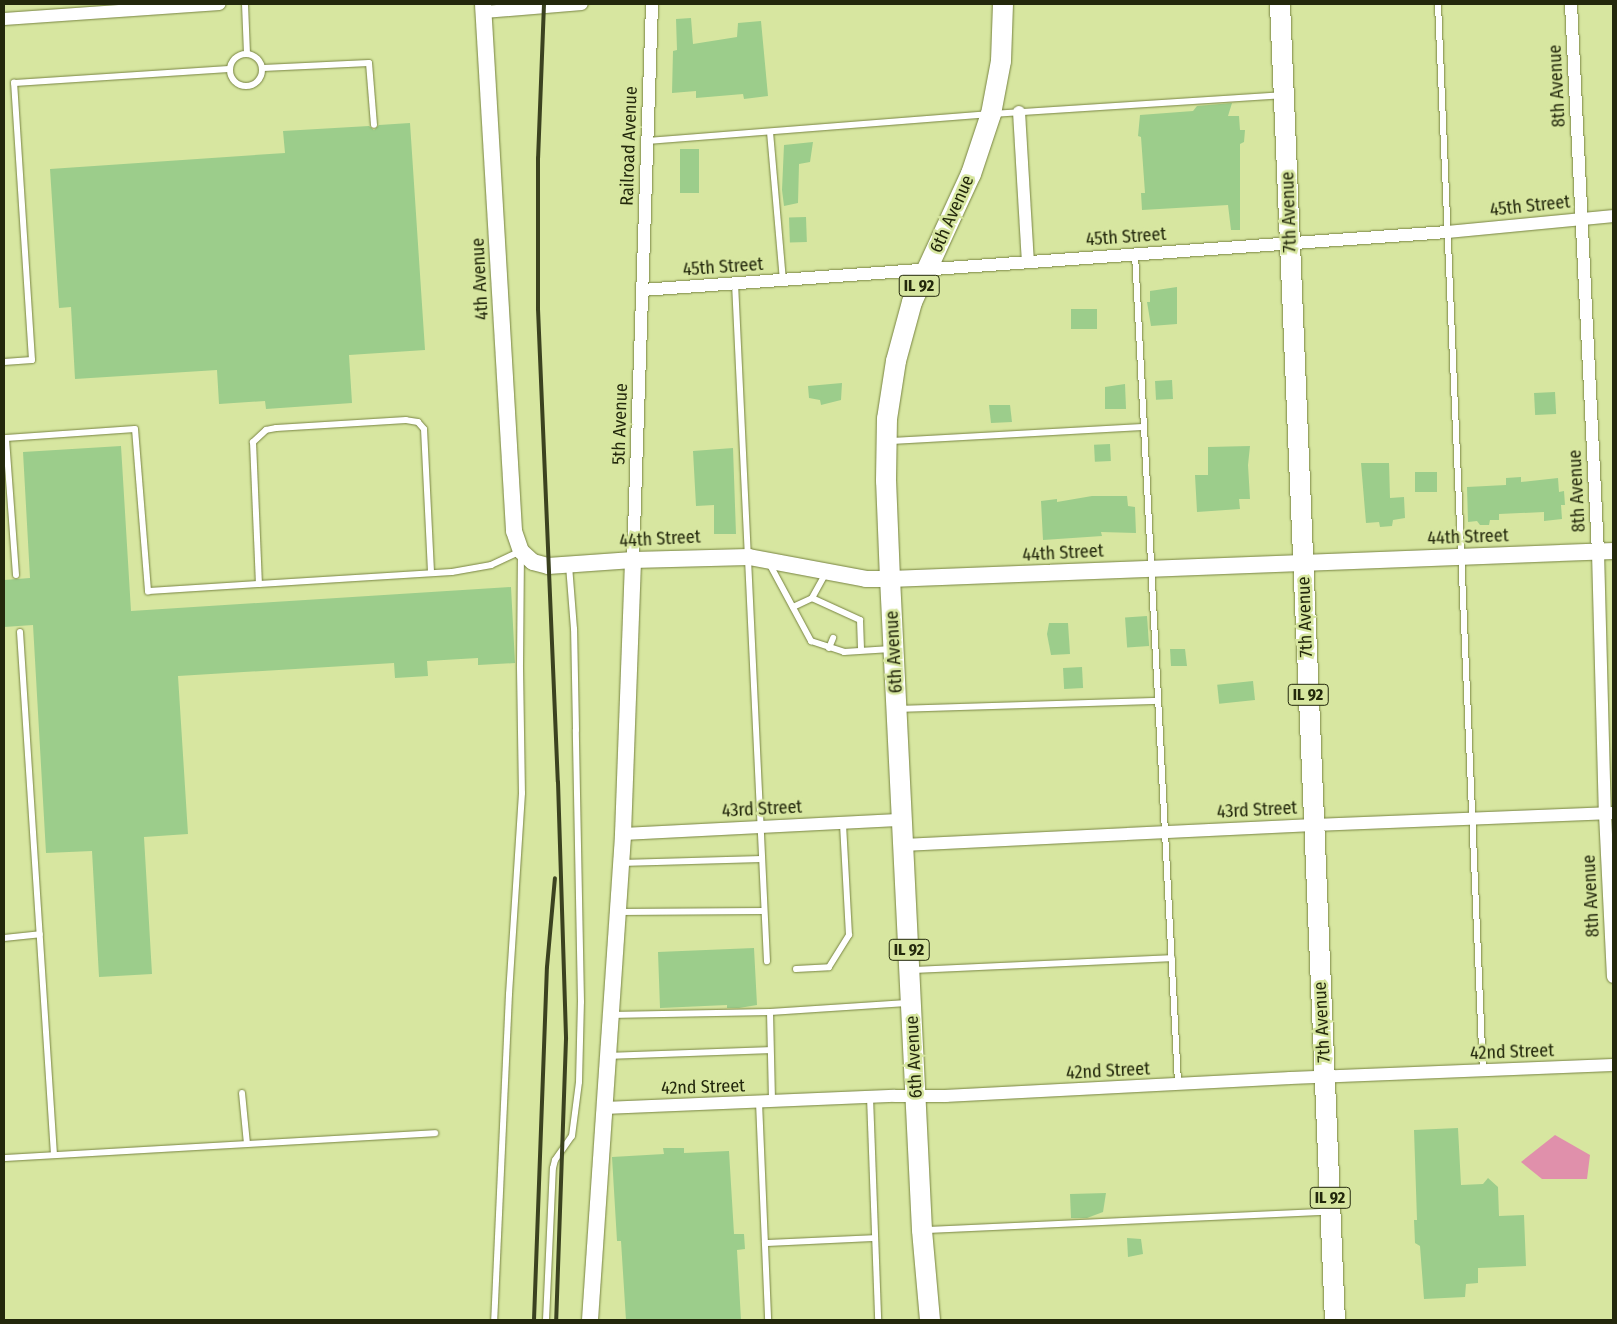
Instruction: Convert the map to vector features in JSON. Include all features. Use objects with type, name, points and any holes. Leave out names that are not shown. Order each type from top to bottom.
[{"type":"main road","name":"6th Avenue","points":[[930,1320],[922,1230],[898,709],[890,579],[886,442],[891,389],[902,337],[912,302],[971,174],[990,114],[1001,61],[1003,4]]},
{"type":"main road","name":"7th Avenue","points":[[1280,4],[1335,1320]]},
{"type":"street","points":[[4,19],[219,4]]},
{"type":"street","points":[[484,8],[582,4]]},
{"type":"street","name":"Railroad Avenue","points":[[642,290],[652,4]]},
{"type":"street","name":"8th Avenue","points":[[1571,4],[1581,219],[1605,552],[1613,977]]},
{"type":"street","name":"4th Avenue","points":[[484,8],[514,531],[521,551]]},
{"type":"street","points":[[1019,112],[1028,262]]},
{"type":"street","name":"45th Street","points":[[642,290],[1448,232],[1613,216]]},
{"type":"street","name":"5th Avenue","points":[[633,560],[642,290]]},
{"type":"street","name":"44th Street","points":[[521,551],[532,562],[541,565],[749,557],[866,579],[1605,552]]},
{"type":"street","points":[[590,1320],[623,834],[633,560]]},
{"type":"street","name":"43rd Street","points":[[904,845],[1609,813]]},
{"type":"street","name":"43rd Street","points":[[623,834],[903,820]]},
{"type":"street","name":"42nd Street","points":[[604,1108],[870,1097],[916,1097],[1613,1065]]},
{"type":"lane","points":[[245,4],[247,53]]},
{"type":"lane","points":[[1438,4],[1460,558],[1484,1070]]},
{"type":"lane","points":[[247,53],[258,58],[262,68],[260,79],[254,85],[246,86],[233,80],[230,69],[231,62],[237,56],[247,53]]},
{"type":"lane","points":[[262,68],[369,63],[374,125]]},
{"type":"lane","points":[[4,362],[32,360],[14,83],[230,69]]},
{"type":"lane","points":[[647,141],[990,114],[1284,95]]},
{"type":"lane","points":[[770,132],[782,280]]},
{"type":"lane","points":[[1135,254],[1178,1085]]},
{"type":"lane","points":[[735,284],[767,961]]},
{"type":"lane","points":[[259,584],[253,442],[266,430],[285,428],[406,420],[418,422],[424,429],[431,572]]},
{"type":"lane","points":[[886,442],[1144,426]]},
{"type":"lane","points":[[16,575],[6,438],[135,429],[148,591],[452,572],[491,565],[521,551],[522,793],[509,994],[494,1320]]},
{"type":"lane","points":[[767,559],[811,640],[844,652],[894,649]]},
{"type":"lane","points":[[546,1320],[552,1168],[555,1160],[572,1136],[579,1082],[581,1002],[576,730],[570,565]]},
{"type":"lane","points":[[793,607],[812,598],[827,572]]},
{"type":"lane","points":[[812,598],[860,620],[861,650]]},
{"type":"lane","points":[[838,619],[840,611]]},
{"type":"lane","points":[[20,632],[54,1155]]},
{"type":"lane","points":[[829,648],[832,638]]},
{"type":"lane","points":[[898,709],[1158,701]]},
{"type":"lane","points":[[796,969],[829,968],[849,935],[843,823]]},
{"type":"lane","points":[[621,863],[762,859]]},
{"type":"lane","points":[[618,912],[764,911]]},
{"type":"lane","points":[[4,938],[40,934]]},
{"type":"lane","points":[[910,970],[1172,958]]},
{"type":"lane","points":[[610,1015],[770,1012],[911,1002]]},
{"type":"lane","points":[[770,1012],[772,1102]]},
{"type":"lane","points":[[607,1056],[770,1050]]},
{"type":"lane","points":[[242,1093],[247,1144]]},
{"type":"lane","points":[[870,1097],[878,1320]]},
{"type":"lane","points":[[759,1102],[768,1320]]},
{"type":"lane","points":[[4,1158],[435,1133]]},
{"type":"lane","points":[[922,1230],[1331,1212]]},
{"type":"lane","points":[[765,1243],[875,1238]]},
{"type":"shaded area","points":[[1555,1135],[1590,1155],[1587,1179],[1542,1179],[1521,1162]]},
{"type":"building","points":[[691,18],[693,44],[737,37],[738,23],[761,21],[768,96],[744,99],[743,94],[696,98],[696,91],[672,93],[673,51],[677,50],[676,19]]},
{"type":"building","points":[[1232,103],[1228,116],[1239,116],[1240,130],[1245,130],[1244,142],[1240,144],[1240,230],[1231,230],[1228,205],[1142,210],[1141,193],[1145,193],[1141,137],[1138,136],[1140,115],[1193,111],[1197,106]]},
{"type":"building","points":[[410,123],[425,350],[349,355],[352,403],[266,409],[265,401],[219,404],[217,370],[75,379],[71,307],[59,308],[50,169],[285,153],[283,131],[369,126],[374,130],[379,125]]},
{"type":"building","points":[[813,142],[810,162],[799,164],[798,203],[784,206],[782,190],[784,145]]},
{"type":"building","points":[[680,149],[699,149],[699,193],[680,193]]},
{"type":"building","points":[[806,217],[807,242],[790,243],[789,218]]},
{"type":"building","points":[[1177,287],[1177,324],[1151,326],[1147,302],[1150,302],[1150,291]]},
{"type":"building","points":[[1071,309],[1097,309],[1097,329],[1071,329]]},
{"type":"building","points":[[1172,380],[1173,399],[1156,400],[1155,381]]},
{"type":"building","points":[[842,383],[841,400],[821,405],[820,400],[809,398],[808,386]]},
{"type":"building","points":[[1125,384],[1126,409],[1105,409],[1105,387]]},
{"type":"building","points":[[1555,392],[1556,414],[1535,415],[1534,393]]},
{"type":"building","points":[[989,405],[1010,405],[1012,422],[991,423]]},
{"type":"building","points":[[1110,444],[1111,461],[1095,462],[1094,445]]},
{"type":"building","points":[[121,446],[131,611],[511,587],[515,663],[478,665],[478,658],[427,661],[428,676],[395,678],[394,663],[178,676],[188,834],[144,837],[152,974],[99,977],[92,851],[46,853],[33,625],[4,627],[4,580],[30,578],[23,452]]},
{"type":"building","points":[[1250,446],[1248,465],[1250,499],[1239,499],[1240,509],[1197,512],[1195,475],[1208,475],[1208,447]]},
{"type":"building","points":[[733,448],[736,534],[714,534],[714,505],[696,506],[693,451]]},
{"type":"building","points":[[1361,463],[1389,463],[1390,498],[1404,497],[1405,518],[1393,520],[1392,526],[1380,527],[1379,522],[1366,523]]},
{"type":"building","points":[[1415,472],[1437,472],[1437,492],[1415,492]]},
{"type":"building","points":[[1521,477],[1521,482],[1558,478],[1559,492],[1564,491],[1565,505],[1561,505],[1562,519],[1544,521],[1544,512],[1499,514],[1499,520],[1490,520],[1489,525],[1480,525],[1477,521],[1468,522],[1467,487],[1506,485],[1506,478]]},
{"type":"building","points":[[1092,496],[1127,496],[1128,506],[1135,507],[1136,533],[1101,532],[1102,536],[1043,540],[1041,501],[1057,499],[1057,502]]},
{"type":"building","points":[[1147,616],[1149,646],[1127,647],[1125,618]]},
{"type":"building","points":[[1049,623],[1068,623],[1070,654],[1051,655],[1047,634]]},
{"type":"building","points":[[1170,649],[1185,649],[1187,666],[1171,666]]},
{"type":"building","points":[[1082,667],[1083,688],[1064,689],[1063,668]]},
{"type":"building","points":[[1253,681],[1255,700],[1219,704],[1217,685]]},
{"type":"building","points":[[754,948],[757,1005],[739,1008],[727,1008],[727,1005],[660,1008],[658,952]]},
{"type":"building","points":[[1458,1128],[1461,1185],[1483,1184],[1488,1178],[1498,1187],[1499,1216],[1524,1215],[1526,1266],[1478,1268],[1478,1283],[1466,1284],[1465,1297],[1424,1299],[1420,1246],[1415,1243],[1414,1220],[1417,1220],[1414,1130]]},
{"type":"building","points":[[663,1148],[684,1148],[684,1153],[729,1151],[734,1234],[744,1234],[745,1249],[737,1250],[741,1320],[626,1320],[621,1241],[617,1241],[612,1157],[664,1154]]},
{"type":"building","points":[[1106,1193],[1103,1212],[1087,1218],[1071,1218],[1070,1194]]},
{"type":"building","points":[[1127,1238],[1141,1239],[1143,1254],[1128,1257]]},
{"type":"railway","points":[[544,4],[538,158],[538,309],[558,782],[566,1039],[556,1320]]},
{"type":"railway","points":[[534,1320],[547,967],[555,878]]}]
